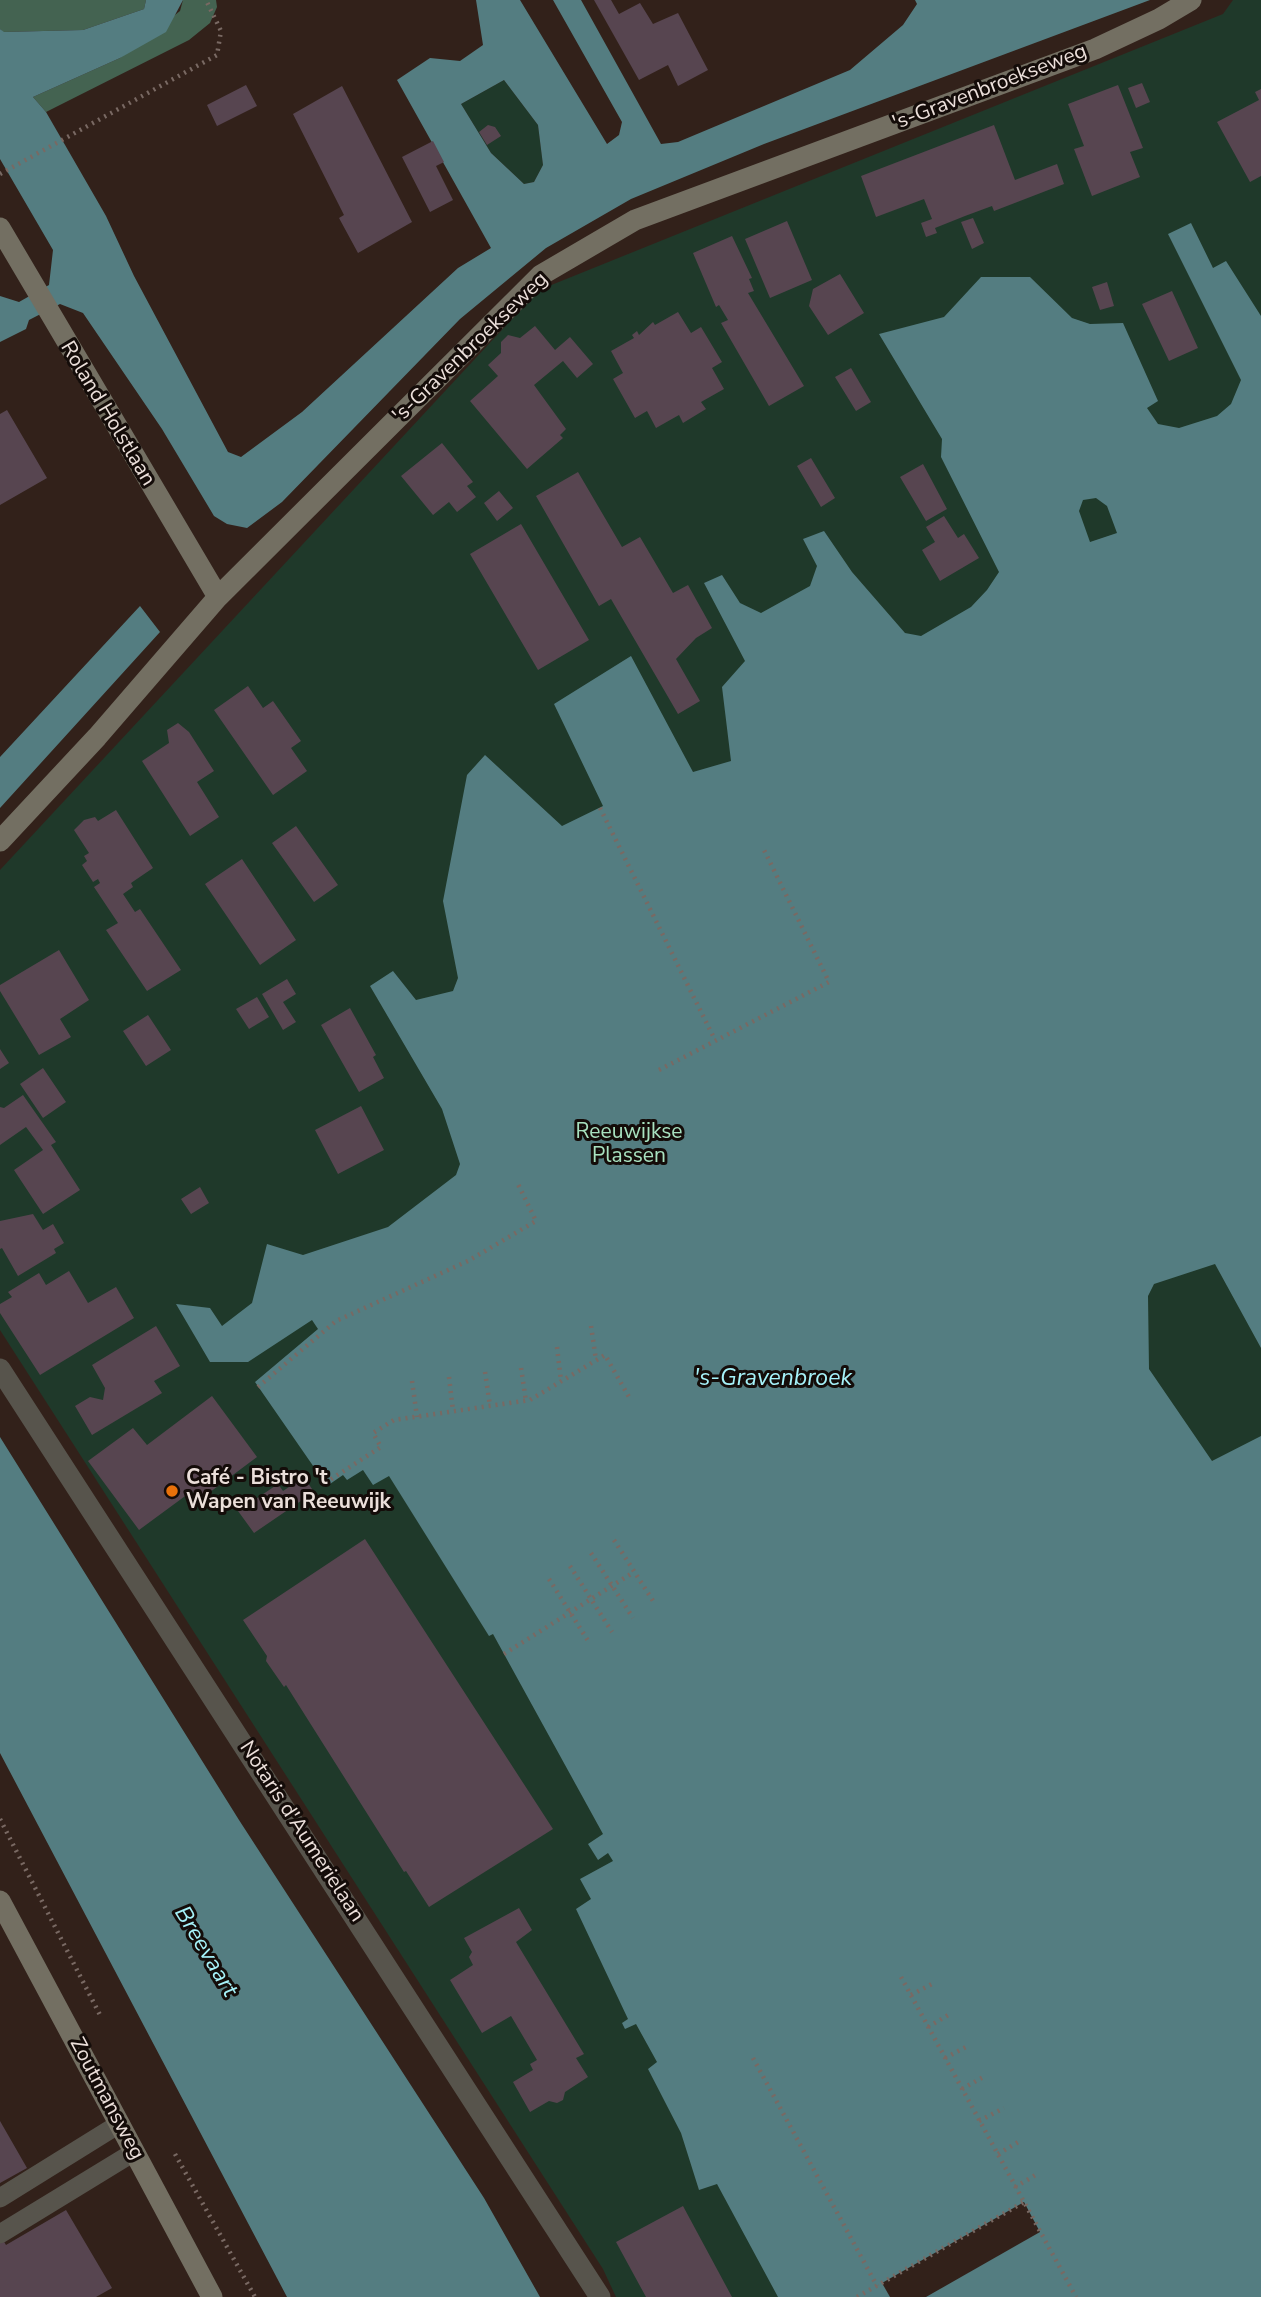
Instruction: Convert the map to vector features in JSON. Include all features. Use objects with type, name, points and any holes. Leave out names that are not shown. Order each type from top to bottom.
[{"type":"street","name":"'s-Gravenbroekseweg","points":[[0,841],[97,737],[218,597],[541,275],[635,220],[1095,49],[1159,19],[1191,0]]},
{"type":"street","name":"Roland Holstlaan","points":[[0,229],[218,597]]},
{"type":"street","name":"Notaris d'Aumerielaan","points":[[0,1369],[600,2297]]},
{"type":"street","name":"Zoutmansweg","points":[[0,1901],[212,2297]]},
{"type":"lane","points":[[0,2199],[119,2124]]},
{"type":"lane","points":[[0,2234],[134,2152]]},
{"type":"path","points":[[0,174],[217,55],[221,31],[206,0]]},
{"type":"path","points":[[600,808],[715,1040]]},
{"type":"path","points":[[659,1070],[829,982],[763,848]]},
{"type":"path","points":[[258,1387],[336,1321],[468,1261],[536,1221],[517,1182]]},
{"type":"path","points":[[592,1326],[596,1360]]},
{"type":"path","points":[[557,1348],[561,1381]]},
{"type":"path","points":[[325,1483],[381,1447],[373,1433],[394,1420],[526,1401],[605,1355],[629,1397]]},
{"type":"path","points":[[521,1368],[526,1401]]},
{"type":"path","points":[[485,1372],[490,1406]]},
{"type":"path","points":[[449,1377],[453,1411]]},
{"type":"path","points":[[412,1381],[417,1417]]},
{"type":"path","points":[[614,1540],[655,1604]]},
{"type":"path","points":[[591,1553],[633,1618]]},
{"type":"path","points":[[570,1566],[612,1632]]},
{"type":"path","points":[[504,1654],[634,1572]]},
{"type":"path","points":[[549,1579],[590,1644]]},
{"type":"path","points":[[0,1819],[106,2027]]},
{"type":"path","points":[[901,1978],[1076,2297]]},
{"type":"path","points":[[911,1996],[932,1984]]},
{"type":"path","points":[[928,2027],[950,2014]]},
{"type":"path","points":[[945,2058],[968,2046]]},
{"type":"path","points":[[753,2058],[877,2286]]},
{"type":"path","points":[[962,2089],[985,2076]]},
{"type":"path","points":[[979,2121],[1004,2108]]},
{"type":"path","points":[[998,2154],[1020,2141]]},
{"type":"path","points":[[170,2146],[255,2297]]},
{"type":"path","points":[[1015,2187],[1039,2173]]},
{"type":"path","points":[[858,2297],[1024,2202]]},
{"type":"green space","points":[[0,0],[146,0],[144,9],[83,30],[3,32],[0,29]]},
{"type":"green space","points":[[183,0],[216,0],[217,7],[210,23],[189,40],[46,112],[33,97],[120,58],[180,11]]},
{"type":"green space","name":"'s-Gravenbroek","points":[[1233,0],[1261,0],[1261,2297],[616,2297],[603,2269],[0,1330],[0,870],[539,290],[1223,14]]},
{"type":"green space","points":[[504,80],[538,125],[543,165],[534,182],[524,184],[491,153],[461,104]]},
{"type":"water","points":[[146,0],[183,0],[166,32],[120,58],[33,97],[46,112],[106,216],[134,276],[228,452],[241,457],[302,412],[458,268],[491,248],[397,80],[430,58],[460,61],[483,45],[476,0],[520,0],[607,144],[619,135],[622,122],[553,0],[581,0],[661,144],[678,142],[850,70],[903,25],[917,4],[915,0],[1150,0],[764,144],[631,199],[546,248],[460,319],[282,502],[247,528],[227,524],[214,516],[162,429],[83,313],[60,304],[29,320],[26,329],[0,342],[0,296],[19,302],[49,285],[53,250],[0,159],[0,29],[4,32],[83,30],[144,9]],"holes":[[[504,80],[538,125],[543,165],[534,182],[524,184],[491,153],[461,104]]]},
{"type":"water","name":"'s-Gravenbroek","points":[[1191,223],[1213,268],[1226,261],[1261,316],[1261,1348],[1215,1264],[1154,1284],[1148,1296],[1149,1369],[1212,1461],[1261,1436],[1261,2297],[778,2297],[717,2184],[699,2190],[681,2133],[648,2069],[657,2062],[636,2024],[625,2029],[622,2023],[628,2019],[576,1909],[591,1899],[580,1879],[613,1861],[608,1853],[598,1860],[588,1844],[603,1834],[493,1634],[489,1636],[389,1476],[373,1485],[363,1470],[347,1480],[343,1475],[327,1486],[255,1382],[318,1329],[312,1320],[248,1362],[210,1362],[176,1304],[210,1308],[222,1326],[252,1303],[267,1244],[303,1255],[388,1227],[456,1175],[460,1164],[442,1109],[370,986],[393,971],[416,1000],[453,991],[458,978],[443,901],[467,775],[485,755],[562,826],[603,806],[554,704],[631,656],[693,772],[731,761],[722,687],[745,661],[704,583],[722,575],[740,603],[761,613],[810,586],[817,566],[803,539],[824,531],[852,572],[905,633],[921,636],[971,607],[987,590],[999,572],[941,457],[942,439],[879,334],[944,317],[981,277],[1030,277],[1072,318],[1090,324],[1123,323],[1158,401],[1147,408],[1158,424],[1179,428],[1217,416],[1231,404],[1241,380],[1168,234]],"holes":[[[1096,498],[1107,506],[1117,533],[1090,542],[1079,511],[1083,500]]]},
{"type":"water","points":[[140,606],[160,632],[0,808],[0,757]]},
{"type":"water","name":"Breevaart","points":[[0,1437],[239,1820],[484,2198],[540,2297],[287,2297],[0,1753]]},
{"type":"pier","points":[[1024,2202],[1040,2232],[926,2297],[890,2297],[882,2283]]},
{"type":"building","points":[[594,0],[611,0],[619,14],[640,3],[653,24],[678,13],[708,70],[678,86],[668,65],[639,80]]},
{"type":"building","points":[[1142,83],[1150,102],[1136,108],[1128,88]]},
{"type":"building","points":[[246,85],[257,106],[217,126],[207,105]]},
{"type":"building","points":[[1118,85],[1143,148],[1130,152],[1140,177],[1092,196],[1074,149],[1084,146],[1068,104]]},
{"type":"building","points":[[342,86],[412,222],[358,253],[339,218],[344,215],[293,114]]},
{"type":"building","points":[[1261,89],[1261,176],[1250,182],[1217,122],[1259,100],[1255,92]]},
{"type":"building","points":[[488,125],[495,127],[501,136],[487,145],[479,132]]},
{"type":"building","points":[[994,125],[1015,180],[1057,164],[1064,184],[994,211],[992,206],[965,216],[935,228],[937,233],[926,237],[921,223],[932,219],[924,199],[876,217],[861,176]]},
{"type":"building","points":[[433,141],[444,162],[436,166],[453,200],[430,212],[402,157]]},
{"type":"building","points":[[973,218],[984,243],[972,249],[961,222]]},
{"type":"building","points":[[787,221],[812,280],[770,298],[745,239]]},
{"type":"building","points":[[732,236],[752,278],[749,279],[754,291],[748,293],[804,386],[769,406],[721,323],[728,320],[719,305],[716,307],[693,253]]},
{"type":"building","points":[[840,274],[864,313],[828,335],[809,306],[813,289]]},
{"type":"building","points":[[1107,282],[1114,306],[1100,310],[1092,287]]},
{"type":"building","points":[[1172,291],[1198,348],[1169,361],[1142,304]]},
{"type":"building","points":[[678,312],[691,333],[701,327],[722,362],[712,368],[724,389],[701,402],[706,409],[683,423],[679,415],[656,428],[647,411],[635,418],[613,379],[623,373],[611,351],[634,338],[632,335],[637,331],[639,335],[653,322],[655,325]]},
{"type":"building","points":[[535,326],[555,350],[570,337],[593,364],[577,378],[563,361],[534,385],[566,429],[560,435],[563,438],[527,469],[470,401],[498,376],[488,365],[501,353],[501,342],[508,335],[520,338]]},
{"type":"building","points":[[851,368],[871,402],[856,411],[835,377]]},
{"type":"building","points":[[7,410],[47,478],[0,505],[0,414]]},
{"type":"building","points":[[442,443],[473,482],[467,486],[476,497],[457,512],[449,502],[433,515],[401,476]]},
{"type":"building","points":[[811,458],[835,498],[821,507],[797,466]]},
{"type":"building","points":[[923,464],[947,509],[926,521],[900,477]]},
{"type":"building","points":[[578,472],[622,547],[640,537],[673,593],[688,585],[712,628],[696,638],[676,659],[700,701],[678,714],[611,599],[599,606],[536,496]]},
{"type":"building","points":[[499,491],[513,508],[497,521],[484,503]]},
{"type":"building","points":[[944,516],[958,538],[964,534],[979,558],[940,581],[922,550],[935,542],[926,527]]},
{"type":"building","points":[[521,524],[589,640],[538,670],[470,554]]},
{"type":"building","points":[[248,686],[263,708],[273,701],[301,741],[291,748],[307,771],[273,795],[214,710]]},
{"type":"building","points":[[178,723],[189,732],[214,771],[197,782],[219,817],[190,836],[142,761],[169,743],[167,730]]},
{"type":"building","points":[[116,810],[153,868],[131,883],[133,887],[123,894],[135,912],[140,909],[181,970],[147,991],[106,930],[118,923],[94,887],[100,883],[98,879],[93,882],[82,865],[87,861],[84,856],[89,853],[74,830],[84,820],[95,817],[98,821]]},
{"type":"building","points":[[296,826],[338,885],[314,902],[272,843]]},
{"type":"building","points":[[242,859],[296,940],[260,965],[205,884]]},
{"type":"building","points":[[59,950],[89,1000],[60,1019],[71,1037],[39,1055],[0,991],[0,985]]},
{"type":"building","points":[[287,979],[296,994],[283,1002],[296,1022],[283,1030],[262,994]]},
{"type":"building","points":[[257,997],[269,1017],[249,1029],[236,1009]]},
{"type":"building","points":[[350,1008],[376,1055],[373,1057],[384,1078],[359,1092],[321,1025]]},
{"type":"building","points":[[148,1015],[171,1050],[146,1066],[123,1031]]},
{"type":"building","points":[[0,1049],[9,1063],[0,1069]]},
{"type":"building","points":[[43,1068],[66,1102],[43,1118],[20,1084]]},
{"type":"building","points":[[23,1095],[56,1142],[51,1145],[80,1190],[43,1214],[14,1170],[43,1150],[26,1127],[0,1145],[0,1107],[4,1108]]},
{"type":"building","points":[[361,1106],[384,1150],[338,1174],[315,1130]]},
{"type":"building","points":[[200,1187],[209,1203],[191,1214],[181,1199]]},
{"type":"building","points":[[33,1214],[43,1230],[53,1224],[64,1243],[54,1249],[56,1253],[18,1276],[2,1248],[0,1249],[0,1221]]},
{"type":"building","points":[[69,1271],[88,1303],[116,1287],[134,1318],[40,1375],[0,1313],[0,1304],[12,1297],[8,1292],[39,1273],[46,1285]]},
{"type":"building","points":[[156,1326],[180,1366],[154,1381],[162,1393],[92,1435],[75,1406],[90,1397],[103,1400],[105,1388],[92,1365]]},
{"type":"building","points":[[212,1396],[257,1457],[198,1501],[192,1491],[139,1530],[88,1461],[133,1428],[147,1445]]},
{"type":"building","points":[[304,1477],[314,1492],[254,1533],[238,1511],[278,1484],[283,1491]]},
{"type":"building","points":[[365,1539],[553,1829],[429,1907],[286,1685],[284,1687],[266,1661],[267,1656],[243,1620]]},
{"type":"building","points":[[519,1908],[532,1930],[516,1942],[584,2054],[576,2058],[588,2077],[565,2092],[563,2100],[557,2103],[549,2101],[530,2112],[513,2082],[533,2070],[530,2064],[537,2060],[511,2016],[482,2033],[450,1980],[473,1965],[469,1957],[472,1952],[464,1938]]},
{"type":"building","points":[[0,2121],[27,2168],[0,2183]]},
{"type":"building","points":[[683,2206],[732,2297],[646,2297],[616,2242]]},
{"type":"building","points":[[66,2210],[112,2288],[96,2297],[0,2297],[0,2235],[6,2245]]},
{"type":"place","name":"Café - Bistro 't Wapen van Reeuwijk","points":[[172,1491]]},
{"type":"park label","name":"Reeuwijkse Plassen","points":[[629,1145]]}]
